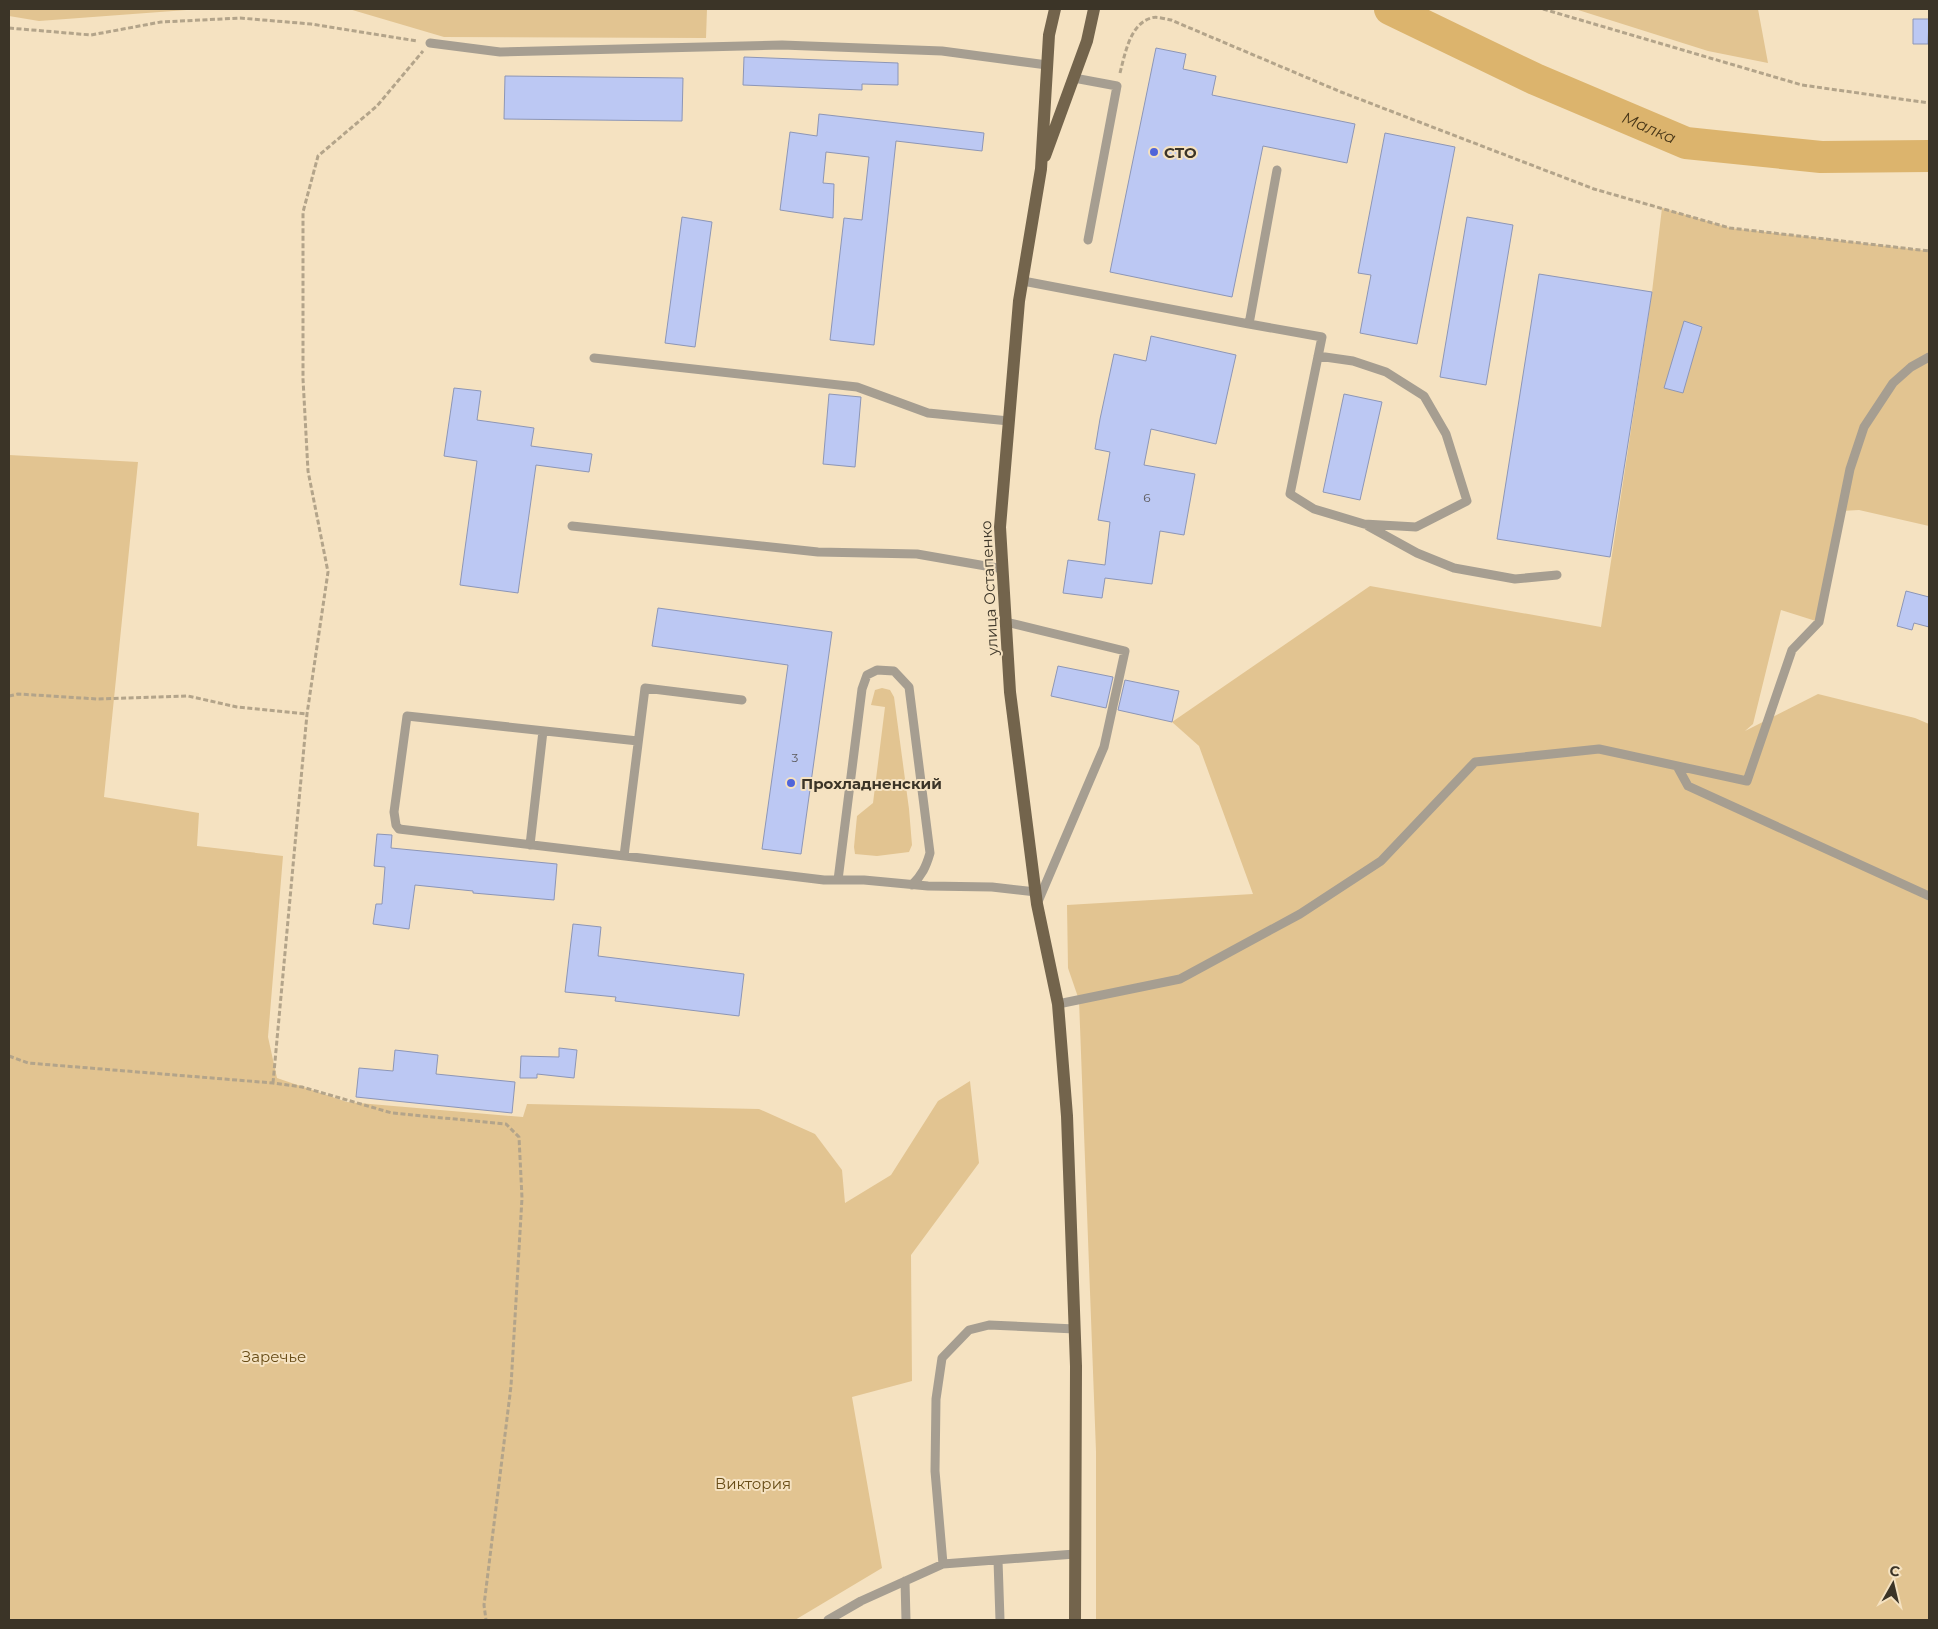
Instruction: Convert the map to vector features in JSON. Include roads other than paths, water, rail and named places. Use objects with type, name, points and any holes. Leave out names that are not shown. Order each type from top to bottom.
[{"type":"main road","name":"улица Остапенко","points":[[1055,9],[1049,35],[1041,169],[1019,301],[1000,527],[1010,692],[1037,898],[1058,1004],[1066,1116],[1075,1329],[1075,1620]]},
{"type":"main road","name":"улица Остапенко","points":[[1041,169],[1087,41],[1094,9]]},
{"type":"lane","points":[[430,43],[500,52],[782,46],[932,50],[1047,64]]},
{"type":"lane","points":[[1074,78],[1117,86],[1088,240]]},
{"type":"lane","points":[[1249,324],[1277,170]]},
{"type":"lane","points":[[1023,281],[1322,337],[1290,494],[1314,509],[1364,524],[1418,553],[1454,568],[1515,580],[1557,575]]},
{"type":"lane","points":[[1318,356],[1353,362],[1386,372],[1424,396],[1446,434],[1467,501],[1416,527],[1364,524]]},
{"type":"lane","points":[[1058,1004],[1180,979],[1300,914],[1380,861],[1475,762],[1599,749],[1747,781],[1792,650],[1819,622],[1850,469],[1864,426],[1892,383],[1911,367],[1929,357]]},
{"type":"lane","points":[[594,358],[857,387],[928,413],[1009,421]]},
{"type":"lane","points":[[572,526],[818,552],[917,554],[1003,569]]},
{"type":"lane","points":[[638,741],[407,716],[394,812],[396,825],[399,829],[824,880],[864,880],[912,885],[992,887],[1037,898],[1104,747],[1125,651],[1006,622]]},
{"type":"lane","points":[[838,880],[862,689],[867,675],[878,670],[894,671],[909,687],[930,853],[926,868],[912,885]]},
{"type":"lane","points":[[624,856],[645,688],[742,700]]},
{"type":"lane","points":[[530,845],[543,731]]},
{"type":"lane","points":[[1676,766],[1688,786],[1929,896]]},
{"type":"lane","points":[[943,1564],[935,1472],[936,1399],[942,1358],[969,1330],[989,1325],[1075,1329]]},
{"type":"lane","points":[[828,1620],[861,1601],[943,1564],[1074,1554]]},
{"type":"lane","points":[[998,1560],[1000,1620]]},
{"type":"lane","points":[[906,1581],[906,1620]]},
{"type":"waterway","name":"Малка","points":[[1390,9],[1535,79],[1686,143],[1821,157],[1929,156]]},
{"type":"place","name":"СТО","points":[[1154,152]]},
{"type":"place","name":"Прохладненский","points":[[791,783]]},
{"type":"park label","name":"Заречье","points":[[274,1356]]},
{"type":"park label","name":"Виктория","points":[[753,1483]]}]
